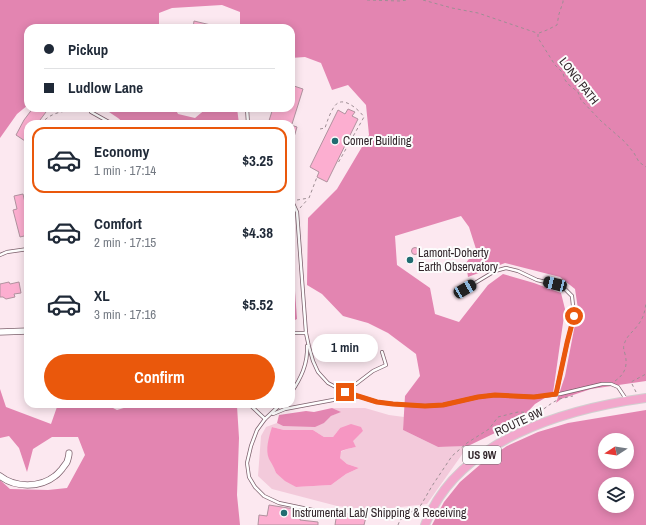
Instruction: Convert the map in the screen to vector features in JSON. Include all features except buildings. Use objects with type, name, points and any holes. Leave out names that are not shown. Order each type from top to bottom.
[{"type":"main road","name":"US 9W","points":[[627,401],[646,398]]},
{"type":"main road","name":"ROUTE 9W","points":[[425,525],[443,492],[458,475],[492,448],[513,436],[540,424],[595,407],[627,401]]},
{"type":"street","points":[[0,332],[24,331]]},
{"type":"street","points":[[0,476],[5,480],[21,484],[31,485],[46,481],[56,476],[67,462],[69,452]]},
{"type":"lane","points":[[91,112],[105,120]]},
{"type":"lane","points":[[295,207],[297,212],[308,347],[307,360],[303,372],[295,387]]},
{"type":"lane","points":[[0,255],[7,252],[24,250]]},
{"type":"lane","points":[[465,289],[495,272],[506,268],[518,271],[537,280],[555,284],[564,288],[572,296],[574,316],[556,394]]},
{"type":"lane","points":[[295,333],[306,333]]},
{"type":"lane","points":[[306,333],[313,361],[318,372],[328,383],[345,392],[377,402],[425,406],[443,405],[478,397],[495,395],[534,397],[602,384],[612,384],[618,387],[627,401]]},
{"type":"lane","points":[[356,384],[373,371],[386,365],[382,352]]},
{"type":"lane","points":[[295,407],[349,397],[362,397]]},
{"type":"lane","points":[[256,408],[265,419]]},
{"type":"lane","points":[[277,408],[265,419],[257,430],[250,446],[247,462],[249,477],[255,487],[264,496],[279,503],[332,514]]},
{"type":"lane","points":[[265,419],[275,413],[290,408]]},
{"type":"path","points":[[367,0],[407,0]]},
{"type":"path","points":[[423,0],[478,13],[538,34],[556,25],[563,0]]},
{"type":"path","name":"LONG PATH","points":[[538,34],[538,38],[555,65],[563,73],[569,86],[578,92],[581,100],[625,142],[639,162],[646,167]]},
{"type":"path","points":[[320,129],[325,128],[333,108],[340,102],[345,102],[351,105],[360,111],[364,116],[338,163],[336,163]]},
{"type":"path","points":[[45,120],[48,117],[60,112]]},
{"type":"path","points":[[297,212],[309,198],[317,177]]},
{"type":"path","points":[[295,200],[309,198]]},
{"type":"path","points":[[612,384],[621,377],[625,370],[626,363],[623,347],[626,338],[638,325],[642,318],[646,310],[646,302]]},
{"type":"path","points":[[636,392],[631,382],[646,374]]},
{"type":"shaded area","points":[[0,0],[646,0],[646,381],[591,389],[561,399],[556,403],[565,376],[578,309],[575,289],[560,277],[505,263],[468,277],[466,263],[476,249],[469,227],[461,216],[395,236],[397,265],[430,288],[435,314],[459,322],[488,285],[503,274],[561,293],[565,309],[553,393],[535,404],[518,422],[468,446],[438,447],[403,430],[405,396],[420,376],[416,354],[388,333],[368,323],[343,316],[322,294],[307,285],[308,218],[337,189],[369,135],[366,105],[348,85],[332,90],[321,63],[305,57],[295,58],[295,24],[240,24],[240,12],[222,5],[172,8],[159,13],[159,24],[24,24],[24,108],[17,114],[0,138]]},
{"type":"shaded area","points":[[109,112],[177,112],[178,114],[195,118],[202,112],[238,112],[238,120],[120,120]]},
{"type":"shaded area","points":[[295,291],[297,319],[295,320]]},
{"type":"shaded area","points":[[0,389],[6,407],[51,424],[57,408],[113,408],[117,410],[124,408],[237,408],[239,438],[237,495],[240,525],[0,525],[0,480],[10,489],[48,490],[67,488],[85,455],[78,437],[52,437],[33,449],[27,472],[19,448],[9,436],[0,438]]},
{"type":"shaded area","points":[[332,408],[365,408],[389,415],[404,417],[403,430],[438,447],[468,446],[427,504],[374,510],[337,506],[272,489],[258,476],[261,436],[266,427],[277,423],[283,426],[324,423],[331,416],[340,412]],"holes":[[[272,427],[284,430],[313,430],[324,437],[333,437],[340,428],[363,431],[352,441],[356,447],[340,452],[340,458],[347,464],[359,468],[346,474],[331,485],[296,487],[276,473],[274,467]]]},
{"type":"shaded area","points":[[332,408],[341,412],[331,416],[324,423],[315,427],[283,426],[277,423],[279,415],[306,411],[314,412]]},
{"type":"shaded area","points":[[646,410],[646,525],[432,525],[444,502],[460,482],[482,463],[507,446],[538,432],[568,423]]},
{"type":"shaded area","points":[[351,424],[361,427],[363,431],[353,441],[356,447],[341,451],[340,458],[347,464],[359,468],[346,474],[331,485],[296,487],[285,481],[276,473],[267,451],[272,427],[284,430],[313,430],[324,437],[333,437],[340,428]]},
{"type":"place","name":"Comer Building","points":[[335,141]]},
{"type":"place","name":"Lamont-Doherty Earth Observatory","points":[[410,260]]},
{"type":"place","name":"Instrumental Lab/ Shipping & Receiving","points":[[284,513]]},
{"type":"route","points":[[345,392],[377,402],[425,406],[443,405],[478,397],[495,395],[534,397],[556,394],[574,316]]}]
